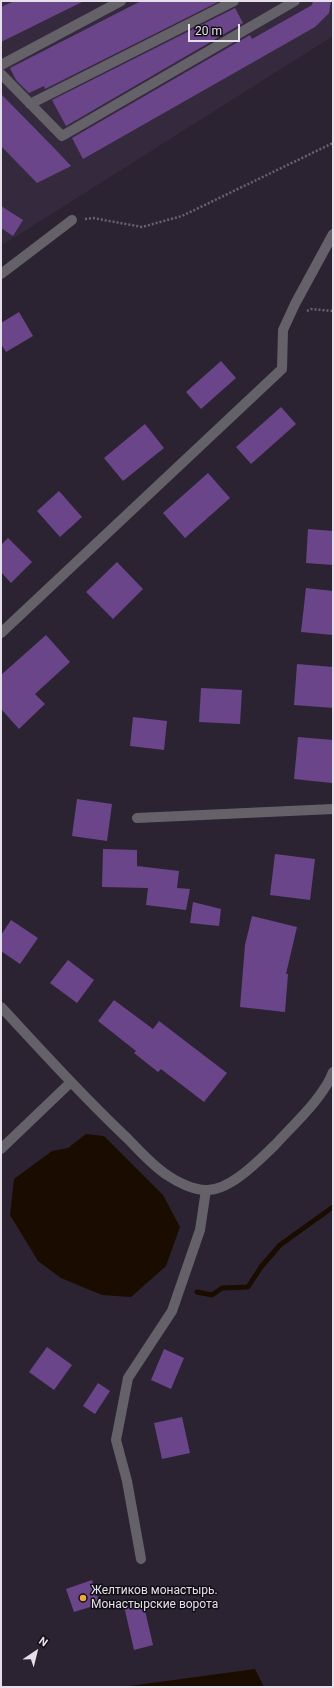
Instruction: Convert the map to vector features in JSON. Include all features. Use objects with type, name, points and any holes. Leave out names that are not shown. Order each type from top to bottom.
[{"type":"street","points":[[1,65],[121,1]]},
{"type":"street","points":[[30,104],[234,1]]},
{"type":"street","points":[[1,74],[62,136],[295,1]]},
{"type":"street","points":[[1,274],[72,220]]},
{"type":"street","points":[[1,633],[282,369],[283,330],[333,234]]},
{"type":"street","points":[[137,818],[333,809]]},
{"type":"street","points":[[1,1008],[71,1082],[166,1174],[184,1185],[206,1190],[225,1186],[240,1176],[268,1152],[312,1104],[330,1080],[333,1072]]},
{"type":"street","points":[[1,1149],[71,1082]]},
{"type":"street","points":[[141,1559],[127,1481],[116,1440],[128,1378],[172,1311],[200,1230],[206,1190]]},
{"type":"path","points":[[72,220],[93,218],[142,227],[182,216],[333,143]]},
{"type":"path","points":[[290,316],[311,309],[333,311]]},
{"type":"shaded area","points":[[1,1],[333,1],[333,36],[4,244],[1,242]]},
{"type":"shaded area","points":[[86,1134],[104,1136],[163,1195],[180,1227],[166,1266],[131,1297],[102,1295],[61,1278],[38,1261],[10,1215],[14,1179],[52,1151],[68,1148]]},
{"type":"shaded area","points":[[255,1669],[264,1687],[122,1687]]},
{"type":"building","points":[[14,1],[84,1],[1,42],[1,7]]},
{"type":"building","points":[[141,1],[220,1],[45,89],[44,86],[29,93],[16,80],[10,68]]},
{"type":"building","points":[[313,1],[331,1],[329,13],[315,27],[83,159],[72,138],[250,35],[252,39],[312,5]]},
{"type":"building","points":[[235,8],[243,23],[66,126],[52,100]]},
{"type":"building","points":[[1,94],[71,166],[37,183],[1,146]]},
{"type":"building","points":[[1,206],[23,220],[13,236],[1,228]]},
{"type":"building","points":[[19,312],[33,336],[6,352],[1,344],[1,323]]},
{"type":"building","points":[[221,361],[236,378],[201,409],[186,392]]},
{"type":"building","points":[[281,407],[296,424],[251,464],[236,447]]},
{"type":"building","points":[[145,424],[164,448],[123,481],[104,458]]},
{"type":"building","points":[[208,473],[230,498],[185,538],[163,513]]},
{"type":"building","points":[[59,491],[82,517],[60,537],[37,511]]},
{"type":"building","points":[[308,529],[333,531],[333,565],[306,563]]},
{"type":"building","points":[[8,538],[32,562],[11,583],[1,572],[1,545]]},
{"type":"building","points":[[117,562],[143,589],[113,619],[86,592]]},
{"type":"building","points":[[306,588],[333,591],[333,635],[301,632]]},
{"type":"building","points":[[46,635],[70,662],[35,694],[45,704],[19,729],[1,709],[1,675]]},
{"type":"building","points":[[297,664],[333,667],[333,708],[294,705]]},
{"type":"building","points":[[201,688],[242,690],[240,724],[199,722]]},
{"type":"building","points":[[133,717],[167,721],[164,750],[130,746]]},
{"type":"building","points":[[298,737],[333,740],[332,783],[294,779]]},
{"type":"building","points":[[77,799],[112,804],[107,841],[72,836]]},
{"type":"building","points":[[103,849],[137,850],[137,866],[179,871],[177,888],[190,889],[186,910],[146,905],[148,888],[102,887]]},
{"type":"building","points":[[275,854],[315,859],[310,900],[270,895]]},
{"type":"building","points":[[193,902],[221,909],[219,926],[190,923]]},
{"type":"building","points":[[252,916],[297,927],[286,974],[288,974],[285,1012],[240,1007],[245,945]]},
{"type":"building","points":[[11,920],[38,938],[20,964],[1,951],[1,935]]},
{"type":"building","points":[[68,960],[94,980],[77,1003],[50,983]]},
{"type":"building","points":[[114,1000],[153,1029],[159,1021],[227,1073],[204,1102],[161,1069],[158,1072],[134,1053],[136,1051],[98,1021]]},
{"type":"building","points":[[47,1347],[72,1365],[54,1390],[29,1372]]},
{"type":"building","points":[[164,1349],[184,1358],[171,1389],[151,1380]]},
{"type":"building","points":[[98,1383],[110,1391],[95,1414],[83,1406]]},
{"type":"building","points":[[182,1417],[190,1453],[162,1459],[154,1423]]},
{"type":"building","name":"Желтиков монастырь. Монастырские ворота","points":[[92,1580],[100,1604],[74,1612],[66,1589]]},
{"type":"building","points":[[143,1602],[153,1645],[134,1650],[124,1606]]},
{"type":"waterway","points":[[197,1292],[212,1295],[222,1288],[248,1287],[261,1267],[280,1245],[333,1207]]},
{"type":"place","name":"Желтиков монастырь. Монастырские ворота","points":[[83,1598]]}]
